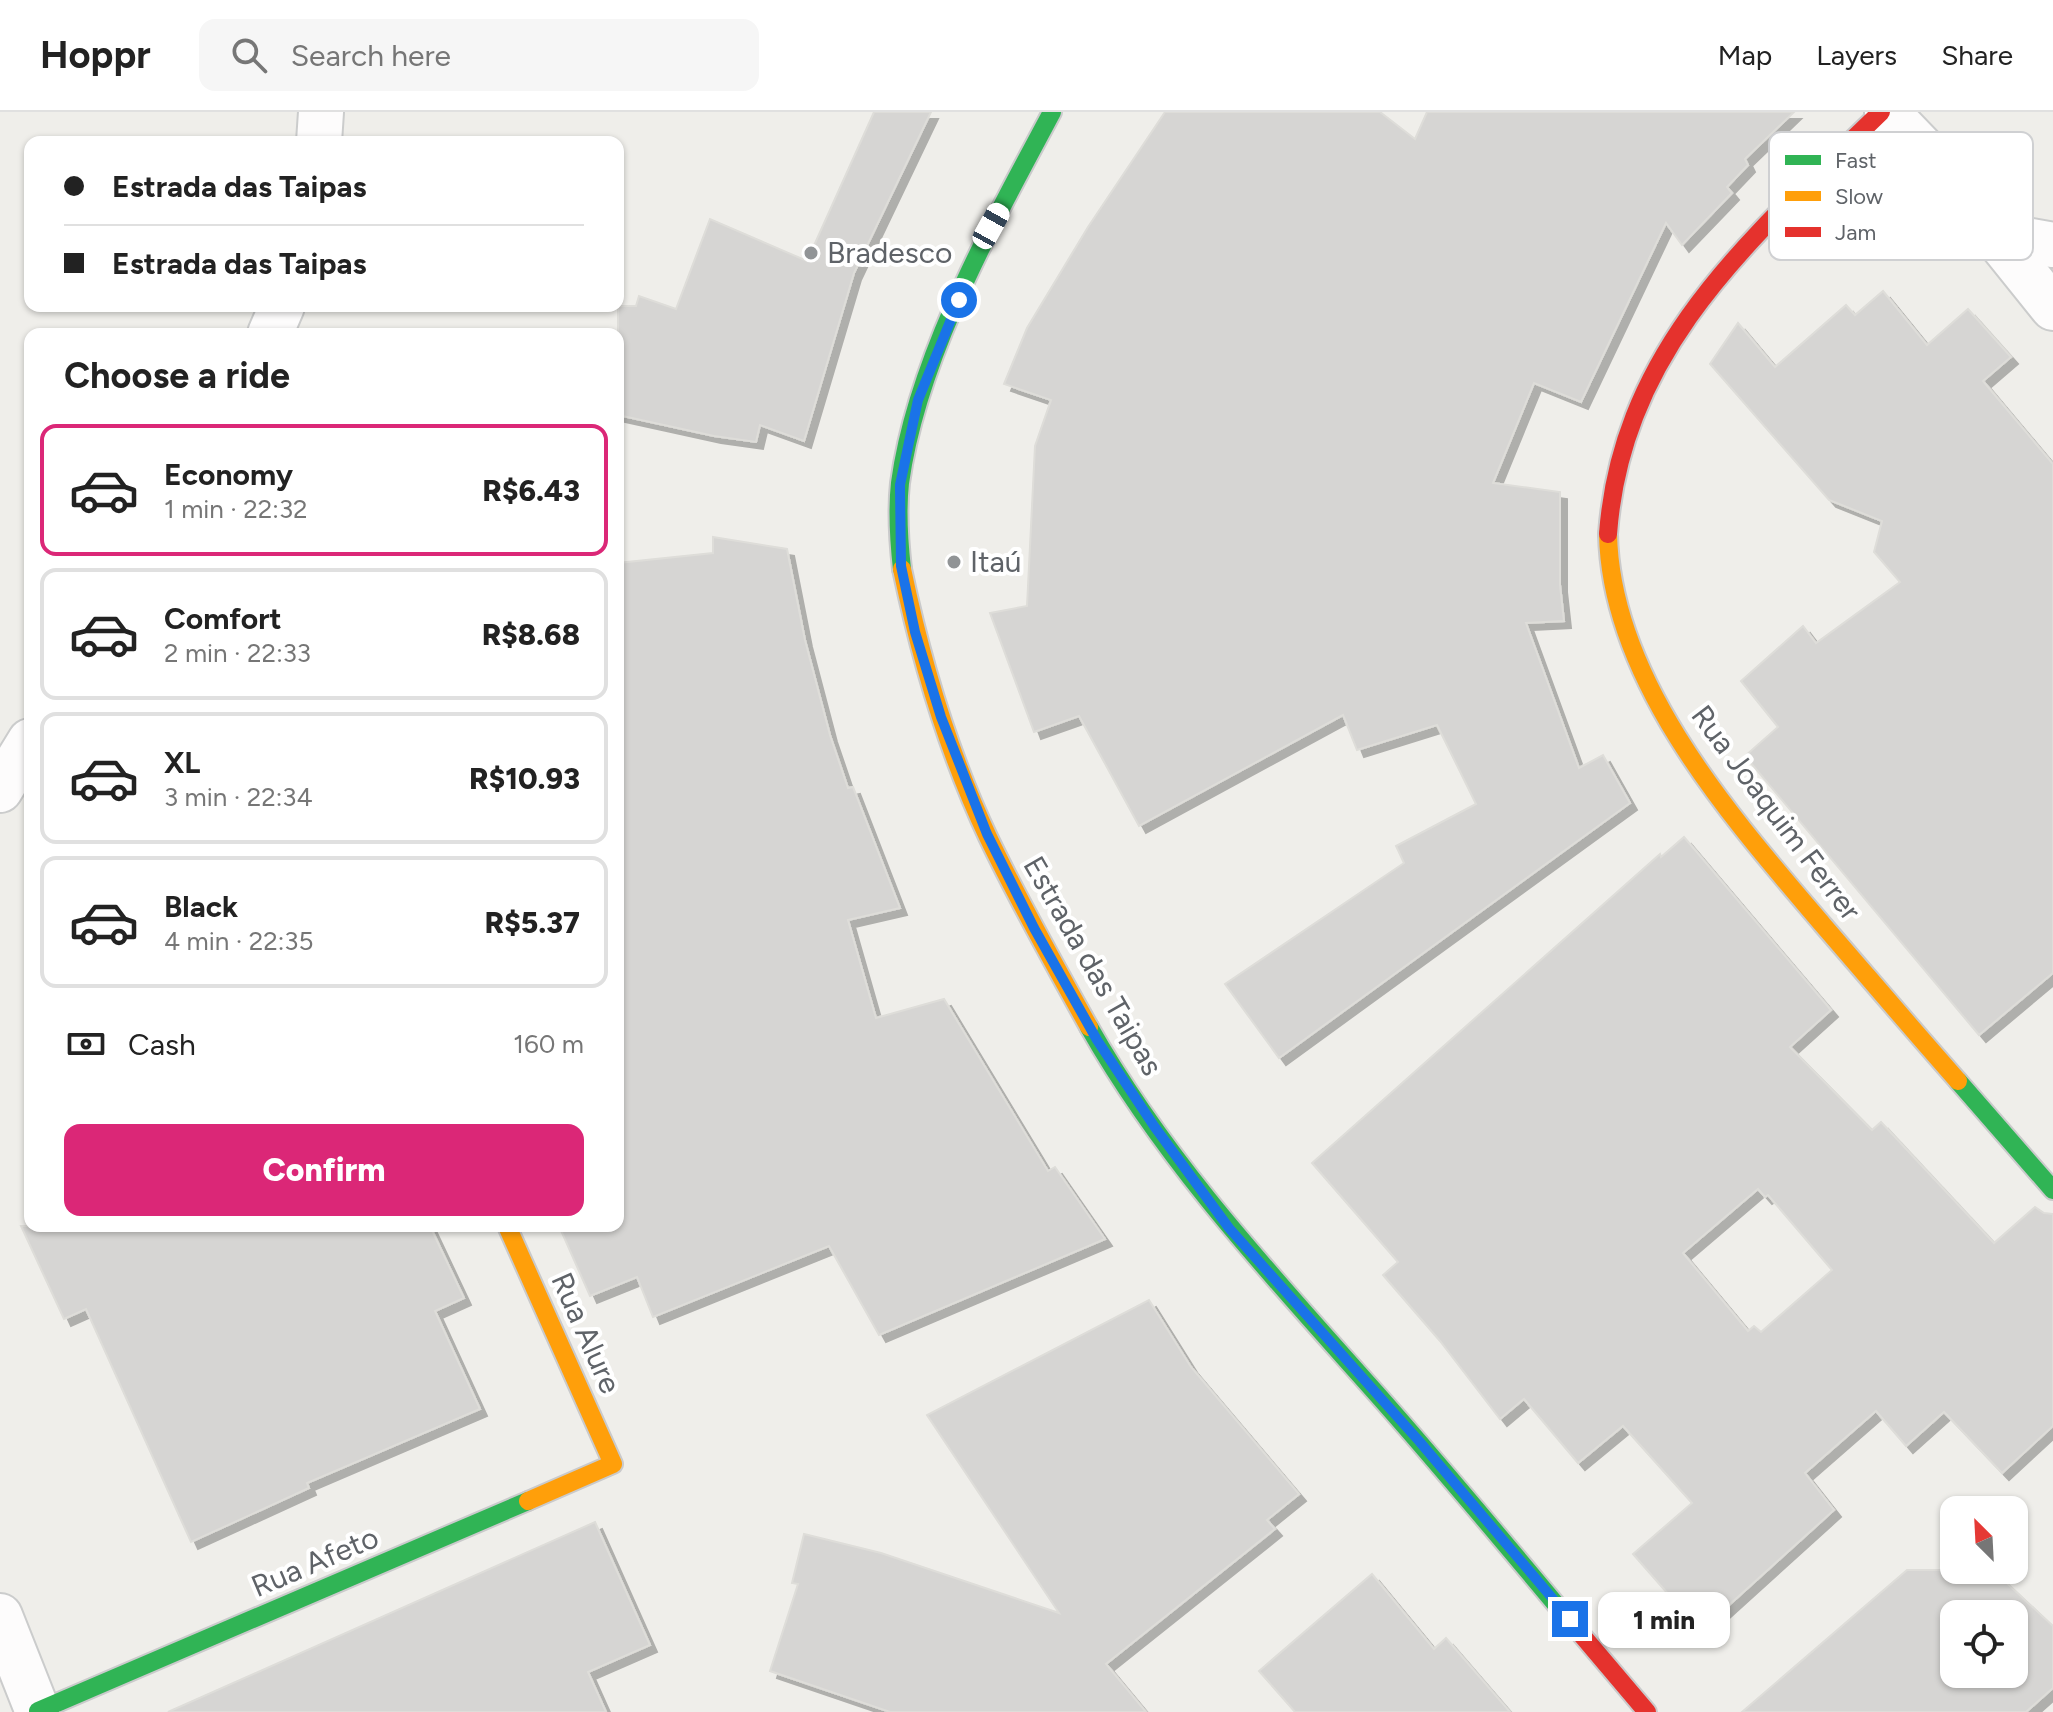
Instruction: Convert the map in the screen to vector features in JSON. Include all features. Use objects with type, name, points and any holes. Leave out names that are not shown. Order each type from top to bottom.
[{"type":"street","points":[[319,136],[321,112]]},
{"type":"street","name":"Estrada das Taipas","points":[[1052,112],[991,226],[948,324],[918,400],[900,485],[901,566],[915,632],[941,717],[987,834],[1034,928],[1097,1040],[1154,1126],[1229,1228],[1419,1441],[1647,1712]]},
{"type":"street","points":[[1884,112],[1904,132]]},
{"type":"street","name":"Rua Joaquim Ferrer","points":[[1863,132],[1884,112]]},
{"type":"street","name":"Rua Joaquim Ferrer","points":[[1769,224],[1727,269],[1681,327],[1645,388],[1620,455],[1609,515],[1611,580],[1627,637],[1658,701],[1694,761],[1794,891],[2053,1190]]},
{"type":"street","points":[[2033,241],[2053,245]]},
{"type":"street","points":[[2015,260],[2053,308]]},
{"type":"street","points":[[0,790],[24,751]]},
{"type":"street","name":"Rua Alure","points":[[510,1232],[613,1464]]},
{"type":"street","name":"Rua Afeto","points":[[38,1711],[613,1464]]},
{"type":"street","points":[[0,1616],[38,1711]]},
{"type":"building","points":[[874,112],[931,112],[854,273],[804,441],[760,425],[756,442],[624,416],[624,328],[618,328],[618,312],[624,312],[624,306],[636,306],[639,296],[676,309],[710,219],[807,261]]},
{"type":"building","points":[[1165,112],[1380,112],[1415,139],[1427,112],[1794,112],[1773,132],[1769,132],[1769,136],[1745,159],[1748,165],[1727,187],[1732,193],[1682,245],[1666,223],[1581,402],[1534,383],[1493,483],[1560,492],[1560,585],[1564,621],[1526,623],[1579,768],[1603,755],[1630,803],[1279,1058],[1225,984],[1404,863],[1396,846],[1476,804],[1437,725],[1357,750],[1343,715],[1139,826],[1079,716],[1034,732],[990,613],[1027,606],[1035,446],[1051,400],[1004,384],[1027,328],[1088,227]]},
{"type":"building","points":[[1883,291],[1927,345],[1968,309],[2011,357],[1983,381],[2053,464],[2053,973],[1979,1035],[1745,756],[1778,727],[1741,681],[1803,626],[1816,643],[1900,582],[1874,552],[1882,521],[1829,500],[1710,364],[1738,323],[1775,367],[1846,305],[1855,315]]},
{"type":"building","points":[[713,537],[787,549],[805,640],[830,735],[848,788],[853,787],[900,908],[848,920],[876,1018],[944,999],[1048,1171],[1055,1167],[1105,1239],[879,1335],[829,1246],[653,1317],[637,1277],[590,1296],[562,1232],[624,1232],[624,562],[713,553]]},
{"type":"building","points":[[1684,837],[1831,1010],[1790,1047],[1872,1130],[1881,1122],[1994,1243],[2035,1207],[2053,1214],[2053,1426],[2002,1473],[1944,1412],[1906,1446],[1876,1411],[1805,1473],[1834,1510],[1718,1615],[1708,1603],[1690,1619],[1633,1554],[1692,1503],[1623,1426],[1578,1463],[1524,1399],[1500,1419],[1440,1341],[1383,1275],[1398,1262],[1312,1163],[1660,854],[1661,857]],"holes":[[[1758,1189],[1765,1197],[1768,1195],[1832,1270],[1761,1332],[1754,1326],[1748,1331],[1683,1253]]]},
{"type":"building","points":[[21,1226],[24,1226],[24,1232],[433,1232],[464,1298],[435,1311],[480,1409],[307,1483],[309,1488],[191,1542],[86,1309],[64,1319]]},
{"type":"building","points":[[1149,1300],[1191,1367],[1299,1494],[1267,1520],[1275,1529],[1106,1664],[1146,1712],[890,1712],[770,1671],[798,1584],[792,1583],[804,1534],[881,1553],[1059,1613],[927,1415]]},
{"type":"building","points":[[595,1522],[650,1645],[588,1672],[606,1712],[168,1712]]},
{"type":"building","points":[[1907,1570],[1940,1570],[1940,1584],[2008,1584],[2025,1600],[1940,1600],[1940,1688],[2028,1688],[2028,1603],[2053,1626],[2053,1688],[2026,1712],[1742,1712]]},
{"type":"building","points":[[1372,1574],[1434,1649],[1446,1638],[1510,1712],[1295,1712],[1259,1671]]},
{"type":"traffic: fast","points":[[902,569],[900,483],[909,435],[923,387],[982,245],[1052,112]]},
{"type":"traffic: fast","points":[[1089,1027],[1152,1125],[1223,1218],[1564,1614]]},
{"type":"traffic: fast","points":[[1958,1081],[2053,1190]]},
{"type":"traffic: fast","points":[[38,1711],[528,1501]]},
{"type":"traffic: slow","points":[[1608,534],[1614,589],[1630,642],[1653,695],[1682,745],[1751,840],[1958,1081]]},
{"type":"traffic: slow","points":[[902,569],[937,705],[960,772],[1012,885],[1089,1027]]},
{"type":"traffic: slow","points":[[510,1232],[613,1464],[528,1501]]},
{"type":"traffic: jam","points":[[1860,132],[1881,112]]},
{"type":"traffic: jam","points":[[1608,534],[1619,467],[1639,406],[1667,350],[1702,298],[1769,222]]},
{"type":"traffic: jam","points":[[1564,1614],[1647,1712]]},
{"type":"place","name":"Bradesco","points":[[811,253]]},
{"type":"place","name":"Itaú","points":[[954,562]]},
{"type":"route","points":[[959,300],[918,400],[900,485],[901,566],[915,632],[941,717],[987,834],[1034,928],[1097,1040],[1154,1126],[1229,1228],[1419,1441],[1570,1619]]}]
